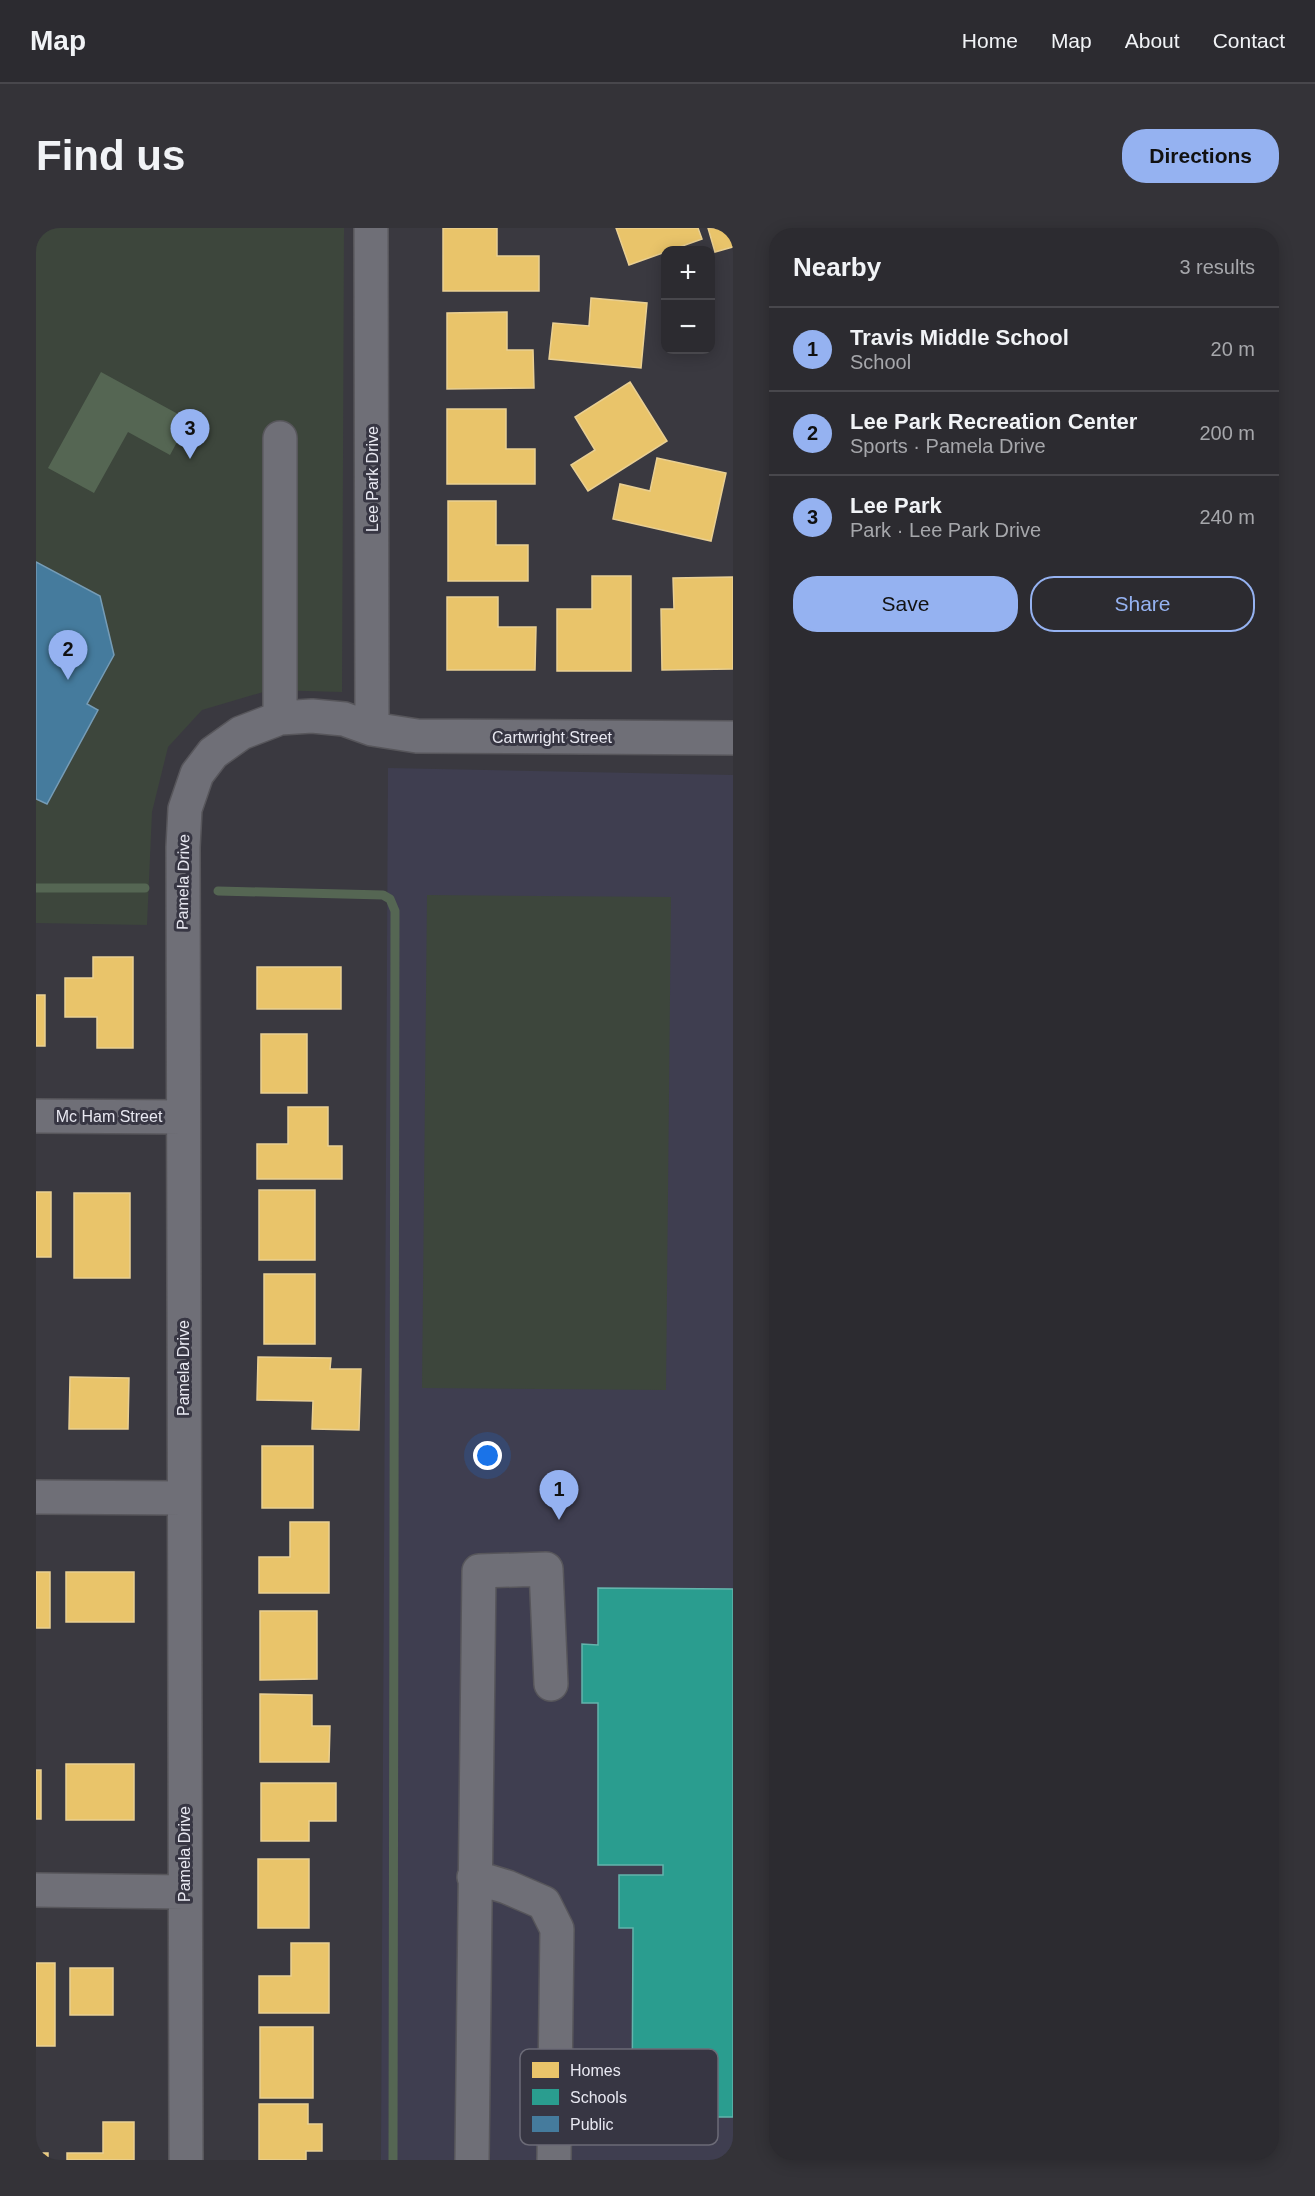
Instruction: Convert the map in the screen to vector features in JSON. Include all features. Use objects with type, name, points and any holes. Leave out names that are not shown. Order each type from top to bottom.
[{"type":"street","name":"Lee Park Drive","points":[[371,228],[372,729]]},
{"type":"street","points":[[280,438],[280,718]]},
{"type":"street","name":"Pamela Drive","points":[[186,2160],[183,1498],[184,809],[197,774],[213,753],[241,733],[280,718],[312,716],[344,719],[372,729]]},
{"type":"street","name":"Cartwright Street","points":[[372,729],[417,736],[733,738]]},
{"type":"street","name":"Mc Ham Street","points":[[36,1116],[183,1117]]},
{"type":"street","points":[[36,1497],[183,1498]]},
{"type":"street","points":[[472,2160],[479,1571],[546,1569],[551,1684]]},
{"type":"street","points":[[474,1877],[507,1887],[544,1903],[557,1929],[555,2049]]},
{"type":"street","points":[[36,1890],[184,1892]]},
{"type":"street","points":[[554,2145],[554,2160]]},
{"type":"shaded area","points":[[36,228],[344,228],[342,692],[270,690],[202,710],[168,747],[152,812],[147,925],[36,923]]},
{"type":"shaded area","points":[[101,372],[189,420],[170,455],[128,432],[94,493],[48,468]]},
{"type":"shaded area","points":[[388,768],[733,775],[733,2160],[381,2160]]},
{"type":"shaded area","points":[[427,895],[671,897],[666,1390],[422,1388]]},
{"type":"building: Homes","points":[[443,228],[497,228],[497,256],[539,256],[539,291],[443,291]]},
{"type":"building: Homes","points":[[616,228],[698,228],[702,239],[682,246],[661,246],[661,254],[629,265]]},
{"type":"building: Homes","points":[[708,228],[733,228],[733,247],[715,252]]},
{"type":"building: Homes","points":[[591,298],[647,303],[641,368],[549,359],[553,323],[589,326]]},
{"type":"building: Homes","points":[[507,312],[507,350],[533,350],[534,388],[447,389],[447,313]]},
{"type":"building: Homes","points":[[630,382],[667,441],[588,491],[571,465],[595,450],[575,417]]},
{"type":"building: Homes","points":[[447,409],[506,409],[506,449],[535,449],[535,484],[447,484]]},
{"type":"building: Homes","points":[[657,458],[726,473],[711,541],[613,519],[620,484],[650,491]]},
{"type":"building: Homes","points":[[448,501],[496,501],[496,545],[528,545],[528,581],[448,581]]},
{"type":"building: Homes","points":[[592,576],[631,576],[631,671],[557,671],[557,609],[592,609]]},
{"type":"building: Homes","points":[[733,577],[733,669],[662,670],[661,609],[674,609],[673,578]]},
{"type":"building: Homes","points":[[447,597],[498,597],[498,627],[536,627],[535,670],[447,670]]},
{"type":"building: Homes","points":[[93,957],[133,957],[133,1048],[97,1048],[97,1017],[65,1017],[65,978],[93,978]]},
{"type":"building: Homes","points":[[257,967],[341,967],[341,1009],[257,1009]]},
{"type":"building: Homes","points":[[36,995],[45,995],[45,1046],[36,1046]]},
{"type":"building: Homes","points":[[261,1034],[307,1034],[307,1093],[261,1093]]},
{"type":"building: Homes","points":[[288,1107],[328,1107],[328,1146],[342,1146],[342,1179],[257,1179],[257,1144],[288,1144]]},
{"type":"building: Homes","points":[[259,1190],[315,1190],[315,1260],[259,1260]]},
{"type":"building: Homes","points":[[36,1192],[51,1192],[51,1257],[36,1257]]},
{"type":"building: Homes","points":[[74,1193],[130,1193],[130,1278],[74,1278]]},
{"type":"building: Homes","points":[[264,1274],[315,1274],[315,1344],[264,1344]]},
{"type":"building: Homes","points":[[258,1357],[331,1358],[330,1369],[361,1369],[359,1430],[312,1429],[313,1401],[257,1400]]},
{"type":"building: Homes","points":[[70,1377],[129,1378],[128,1429],[69,1429]]},
{"type":"building: Homes","points":[[262,1446],[313,1446],[313,1508],[262,1508]]},
{"type":"building: Homes","points":[[290,1522],[329,1522],[329,1593],[259,1593],[259,1557],[290,1557]]},
{"type":"building: Homes","points":[[36,1572],[50,1572],[50,1628],[36,1628]]},
{"type":"building: Homes","points":[[66,1572],[134,1572],[134,1622],[66,1622]]},
{"type":"building: Homes","points":[[260,1611],[317,1611],[317,1679],[260,1680]]},
{"type":"building: Homes","points":[[260,1694],[312,1695],[312,1726],[330,1726],[329,1762],[260,1762]]},
{"type":"building: Homes","points":[[66,1764],[134,1764],[134,1820],[66,1820]]},
{"type":"building: Homes","points":[[36,1770],[41,1770],[41,1819],[36,1819]]},
{"type":"building: Homes","points":[[261,1783],[336,1783],[336,1821],[309,1821],[309,1841],[261,1841]]},
{"type":"building: Homes","points":[[258,1859],[309,1859],[309,1928],[258,1928]]},
{"type":"building: Homes","points":[[291,1943],[329,1943],[329,2013],[259,2013],[259,1976],[291,1976]]},
{"type":"building: Homes","points":[[36,1963],[55,1963],[55,2046],[36,2046]]},
{"type":"building: Homes","points":[[70,1968],[113,1968],[113,2015],[70,2015]]},
{"type":"building: Homes","points":[[260,2027],[313,2027],[313,2098],[260,2098]]},
{"type":"building: Homes","points":[[259,2104],[308,2104],[308,2124],[322,2124],[322,2151],[306,2151],[306,2160],[259,2160]]},
{"type":"building: Homes","points":[[103,2122],[134,2122],[134,2160],[67,2160],[67,2153],[103,2153]]},
{"type":"building: Homes","points":[[36,2153],[48,2153],[48,2160],[36,2160]]},
{"type":"building: Schools","points":[[598,1588],[733,1589],[733,2117],[718,2117],[718,2049],[632,2049],[633,1928],[619,1928],[619,1875],[663,1875],[663,1865],[598,1865],[598,1703],[582,1703],[582,1644],[598,1645]]},
{"type":"building: Public","points":[[36,562],[100,596],[114,655],[87,704],[98,710],[47,804],[36,799]]},
{"type":"waterway","points":[[36,888],[145,888]]},
{"type":"waterway","points":[[218,891],[383,895],[390,899],[395,911],[393,2160]]},
{"type":"place","name":"Lee Park","points":[[190,459]]},
{"type":"place","name":"Lee Park Recreation Center","points":[[68,680]]},
{"type":"place","name":"Travis Middle School","points":[[559,1520]]}]
